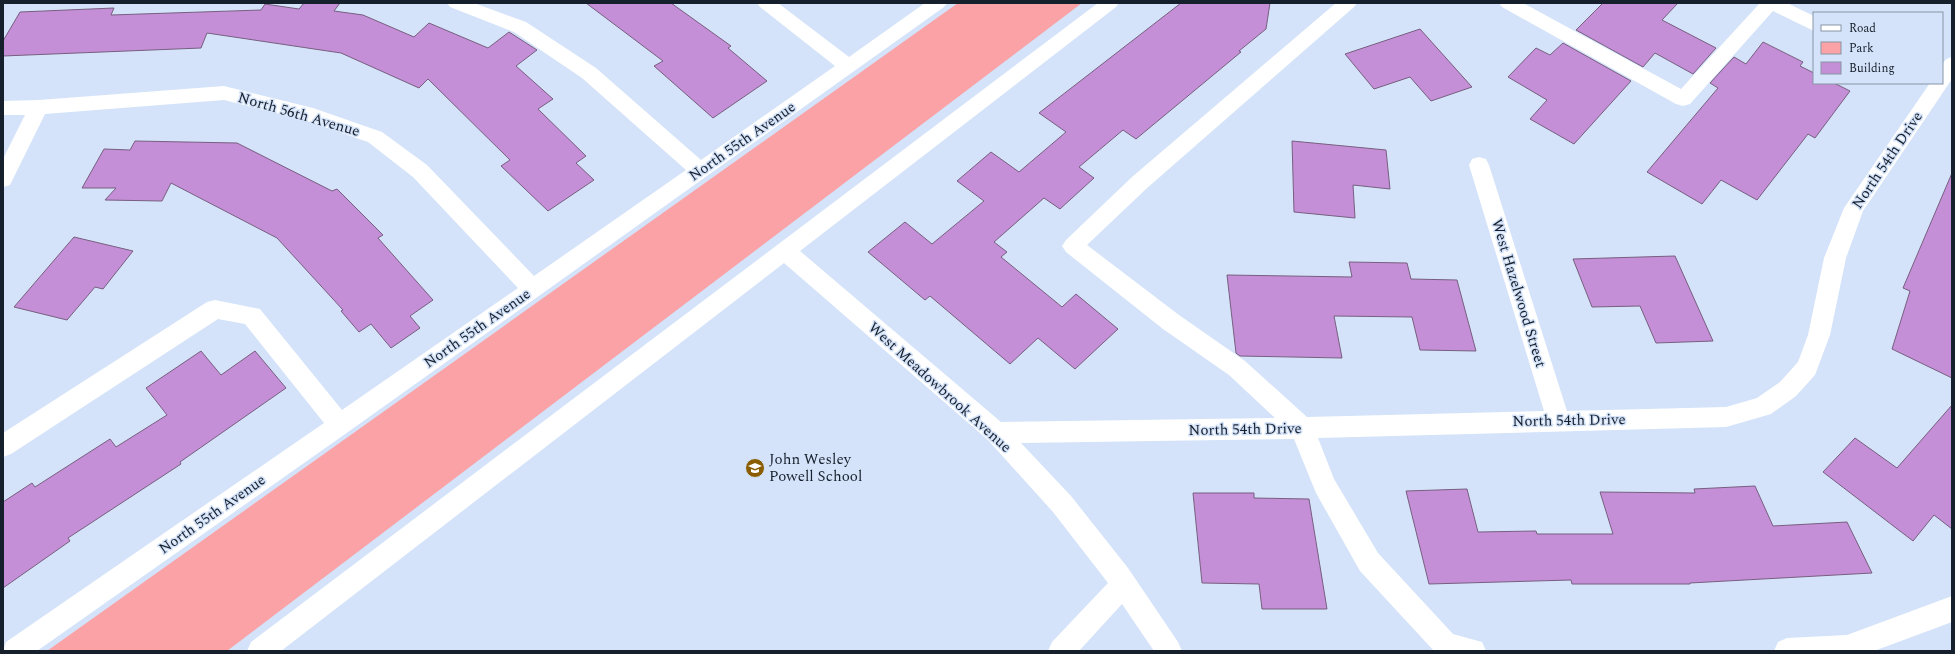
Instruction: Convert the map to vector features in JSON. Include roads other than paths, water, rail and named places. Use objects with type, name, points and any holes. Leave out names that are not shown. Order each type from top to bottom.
[{"type":"street","points":[[456,3],[520,27],[589,73],[700,171]]},
{"type":"street","points":[[766,3],[848,66]]},
{"type":"street","name":"North 55th Avenue","points":[[15,651],[340,425],[938,3]]},
{"type":"street","points":[[260,651],[1110,3]]},
{"type":"street","points":[[1348,3],[1139,183],[1073,246],[1171,322],[1237,368],[1302,428],[1324,485],[1369,562],[1446,645],[1473,651]]},
{"type":"street","points":[[1508,3],[1683,99],[1771,3],[1813,24]]},
{"type":"street","name":"North 54th Drive","points":[[1943,81],[1952,64]]},
{"type":"street","name":"North 54th Drive","points":[[996,433],[1302,428],[1558,420],[1726,418],[1763,407],[1788,389],[1807,368],[1819,335],[1835,258],[1854,208],[1941,85]]},
{"type":"street","name":"North 56th Avenue","points":[[3,108],[39,107],[224,93],[306,113],[375,137],[420,171],[533,289]]},
{"type":"street","points":[[3,179],[39,107]]},
{"type":"street","name":"West Hazelwood Street","points":[[1479,165],[1558,420]]},
{"type":"street","name":"West Meadowbrook Avenue","points":[[784,252],[996,433],[1062,504],[1124,584],[1169,651]]},
{"type":"street","points":[[3,446],[215,309],[252,316],[340,425]]},
{"type":"street","points":[[1061,651],[1124,584]]},
{"type":"street","points":[[1787,651],[1847,648],[1952,609]]},
{"type":"place","name":"John Wesley Powell School","points":[[755,468]]}]
